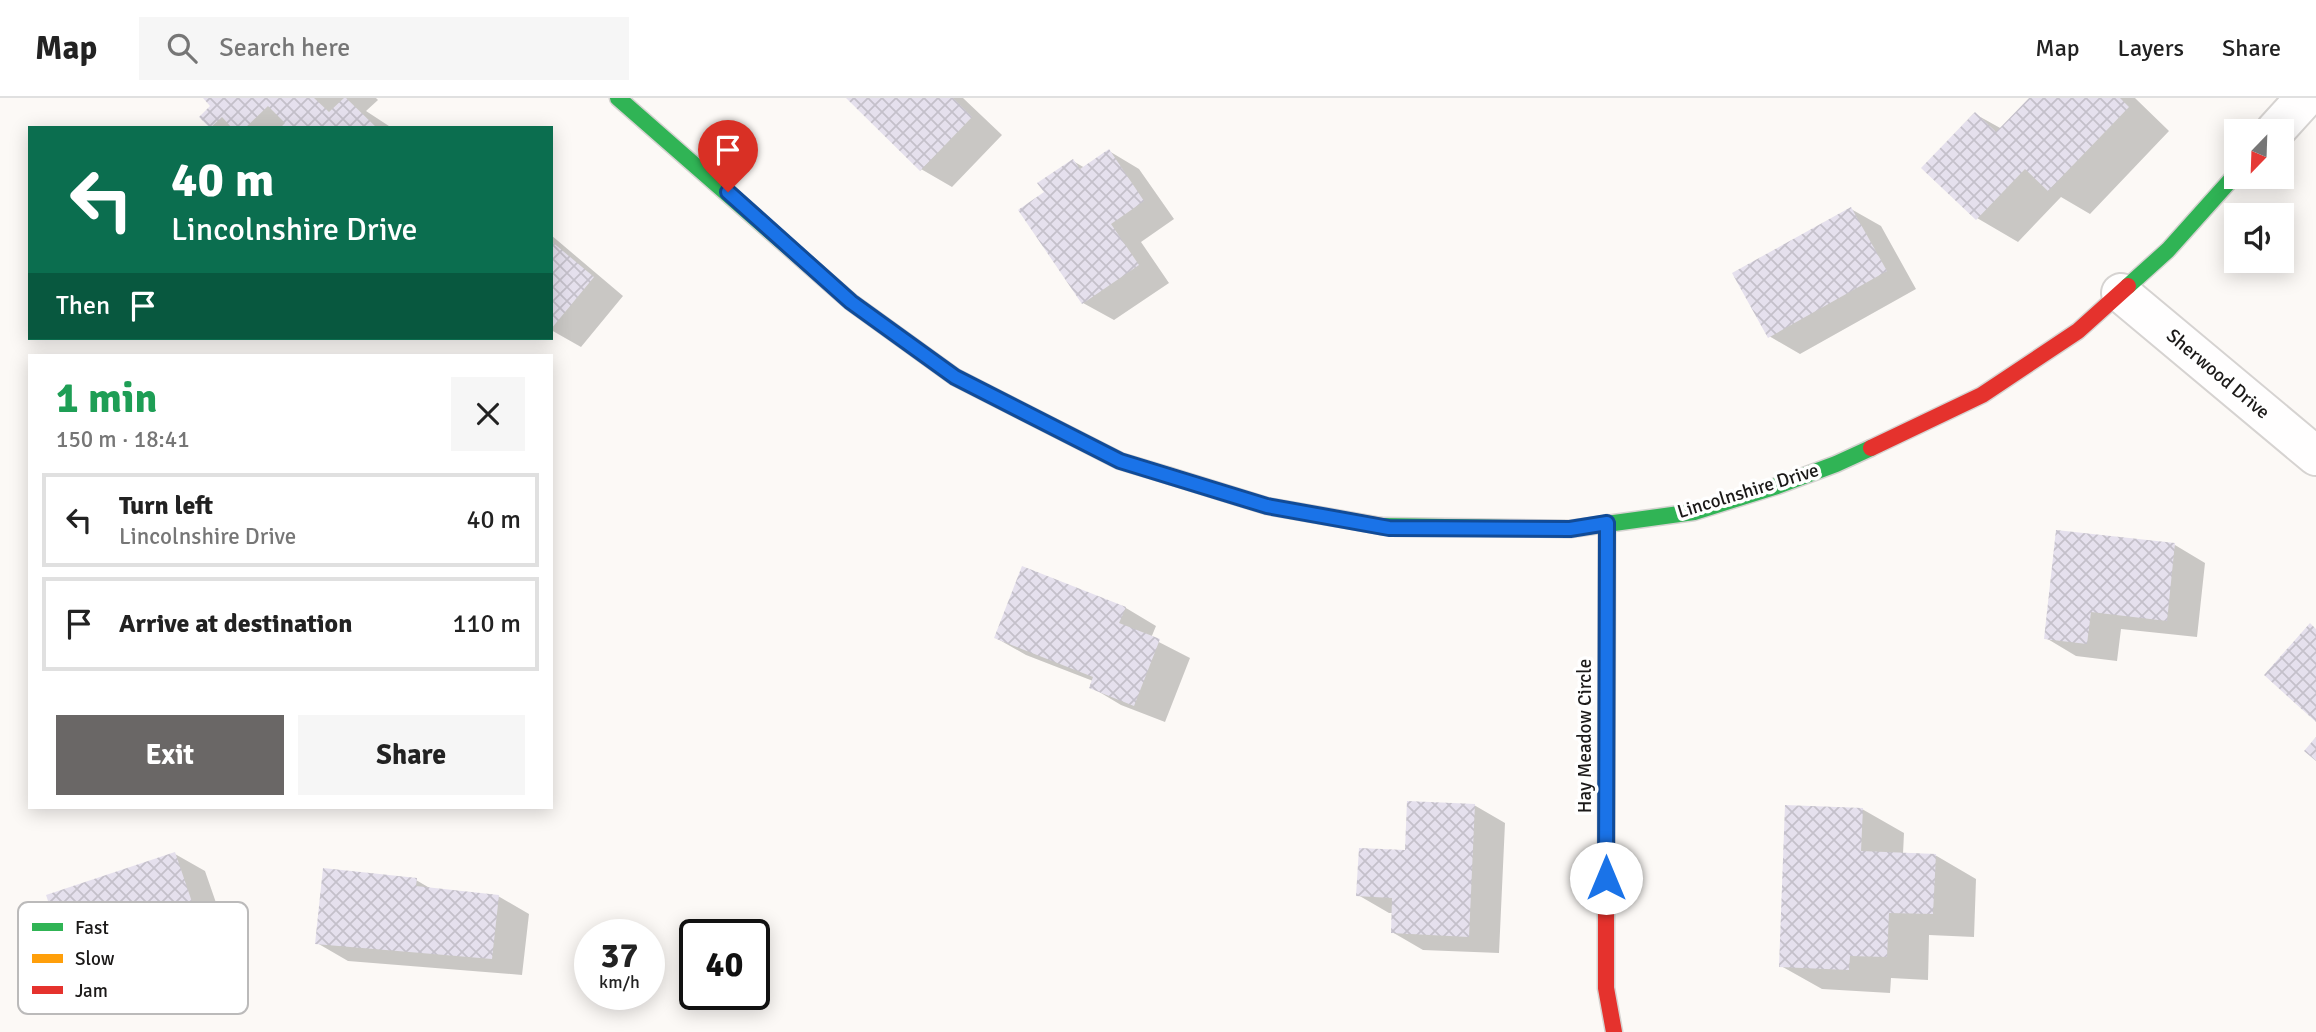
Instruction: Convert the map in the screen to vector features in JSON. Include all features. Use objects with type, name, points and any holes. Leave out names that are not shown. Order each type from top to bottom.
[{"type":"street","name":"Lincolnshire Drive","points":[[618,98],[708,174],[851,302],[955,377],[1120,461],[1267,506],[1389,528],[1570,529],[1694,512],[1836,464],[1982,395],[2078,331],[2168,250],[2224,187]]},
{"type":"street","points":[[2286,119],[2305,98]]},
{"type":"street","name":"Sherwood Drive","points":[[2121,293],[2316,456]]},
{"type":"street","name":"Hay Meadow Circle","points":[[1607,523],[1606,988],[1614,1032]]},
{"type":"building","points":[[203,98],[314,98],[329,112],[346,98],[375,126],[282,126],[285,123],[268,106],[247,126],[230,126],[222,117],[212,126],[208,126],[199,117],[210,106]]},
{"type":"building","points":[[846,98],[953,98],[972,117],[920,171]]},
{"type":"building","points":[[2029,98],[2120,98],[2129,107],[2048,191],[2025,169],[1976,220],[1921,168],[1975,112],[1996,132]]},
{"type":"building","points":[[1109,149],[1144,201],[1111,224],[1139,265],[1082,304],[1018,210],[1044,192],[1037,183],[1073,159],[1080,169]]},
{"type":"building","points":[[1851,207],[1887,271],[1768,338],[1732,273]]},
{"type":"building","points":[[553,243],[594,277],[553,327]]},
{"type":"building","points":[[2056,530],[2175,543],[2167,621],[2091,612],[2087,644],[2044,639]]},
{"type":"building","points":[[1022,566],[1126,607],[1119,623],[1160,639],[1134,706],[1089,688],[1093,677],[994,638]]},
{"type":"building","points":[[2310,623],[2316,629],[2316,722],[2264,675]]},
{"type":"building","points":[[2316,737],[2316,761],[2304,751]]},
{"type":"building","points":[[1407,801],[1475,804],[1469,937],[1391,933],[1392,898],[1356,896],[1359,848],[1405,850]]},
{"type":"building","points":[[1785,805],[1863,808],[1861,851],[1936,854],[1933,914],[1889,913],[1887,957],[1850,956],[1849,970],[1779,967]]},
{"type":"building","points":[[175,852],[192,902],[48,902],[46,895]]},
{"type":"building","points":[[323,868],[417,878],[416,886],[499,895],[492,959],[315,944]]},
{"type":"traffic: fast","points":[[618,98],[851,302],[955,377],[1120,461],[1170,476]]},
{"type":"traffic: fast","points":[[2128,286],[2168,250],[2224,187]]},
{"type":"traffic: fast","points":[[1381,526],[1570,529],[1694,512],[1777,486],[1871,448]]},
{"type":"traffic: slow","points":[[1170,476],[1267,506],[1381,526]]},
{"type":"traffic: slow","points":[[1606,909],[1607,523]]},
{"type":"traffic: jam","points":[[1871,448],[1982,395],[2078,331],[2128,286]]},
{"type":"traffic: jam","points":[[1606,909],[1606,988],[1614,1032]]},
{"type":"route","points":[[728,192],[851,302],[955,377],[1120,461],[1267,506],[1389,528],[1570,529],[1607,523],[1606,878]]}]
